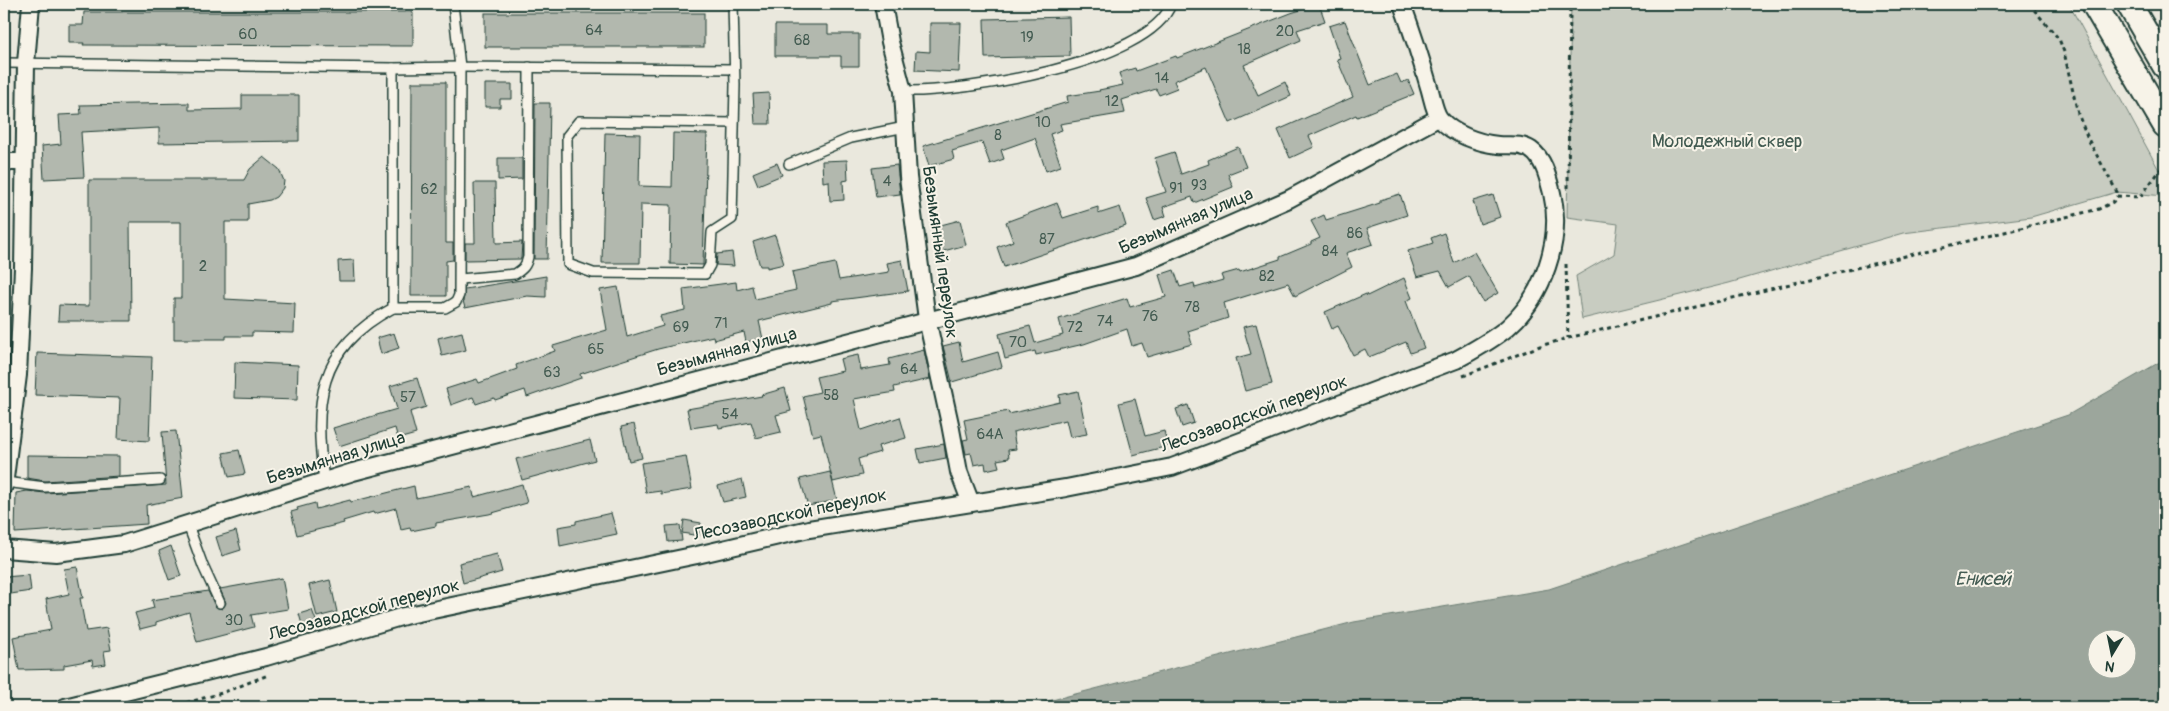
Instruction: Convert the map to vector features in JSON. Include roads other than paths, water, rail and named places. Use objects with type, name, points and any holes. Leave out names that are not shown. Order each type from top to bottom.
[{"type":"main road","points":[[2094,4],[2165,125]]},
{"type":"main road","points":[[2129,4],[2165,66]]},
{"type":"street","points":[[4,484],[11,350],[23,268],[26,63],[31,4]]},
{"type":"street","name":"Безымянный переулок","points":[[883,4],[890,42],[903,90],[908,177],[926,319],[959,472],[971,503]]},
{"type":"street","points":[[1402,4],[1438,118]]},
{"type":"street","name":"Безымянная улица","points":[[4,549],[56,553],[124,544],[324,481],[926,319],[1136,266],[1289,199],[1438,118]]},
{"type":"street","name":"Лесозаводской переулок","points":[[64,707],[266,657],[404,616],[698,555],[809,529],[1066,488],[1172,468],[1456,360],[1485,344],[1508,327],[1530,301],[1543,276],[1551,254],[1555,228],[1555,205],[1549,181],[1539,158],[1524,147],[1479,142],[1462,134],[1438,118]]},
{"type":"street","points":[[4,162],[24,162]]},
{"type":"lane","points":[[324,481],[318,438],[320,400],[328,375],[341,350],[355,333],[376,317],[393,308],[445,308],[456,302],[459,295],[460,67],[453,4]]},
{"type":"lane","points":[[733,4],[734,123],[732,219],[712,232],[710,265],[705,274],[593,273],[568,264],[567,136],[579,120],[734,123]]},
{"type":"lane","points":[[903,90],[922,91],[972,85],[1083,63],[1123,46],[1148,31],[1162,20],[1171,4]]},
{"type":"lane","points":[[4,62],[393,68],[734,69]]},
{"type":"lane","points":[[460,279],[515,274],[526,265],[528,256],[529,67]]},
{"type":"lane","points":[[393,68],[393,308]]},
{"type":"lane","points":[[789,164],[851,138],[905,127]]},
{"type":"lane","points":[[4,484],[46,487],[160,480]]},
{"type":"lane","points":[[188,524],[203,566],[220,604]]},
{"type":"water","name":"Енисей","points":[[2165,359],[2165,707],[1025,707],[1354,622],[1549,589],[2068,415]]},
{"type":"park label","name":"Молодежный сквер","points":[[1727,141]]}]
